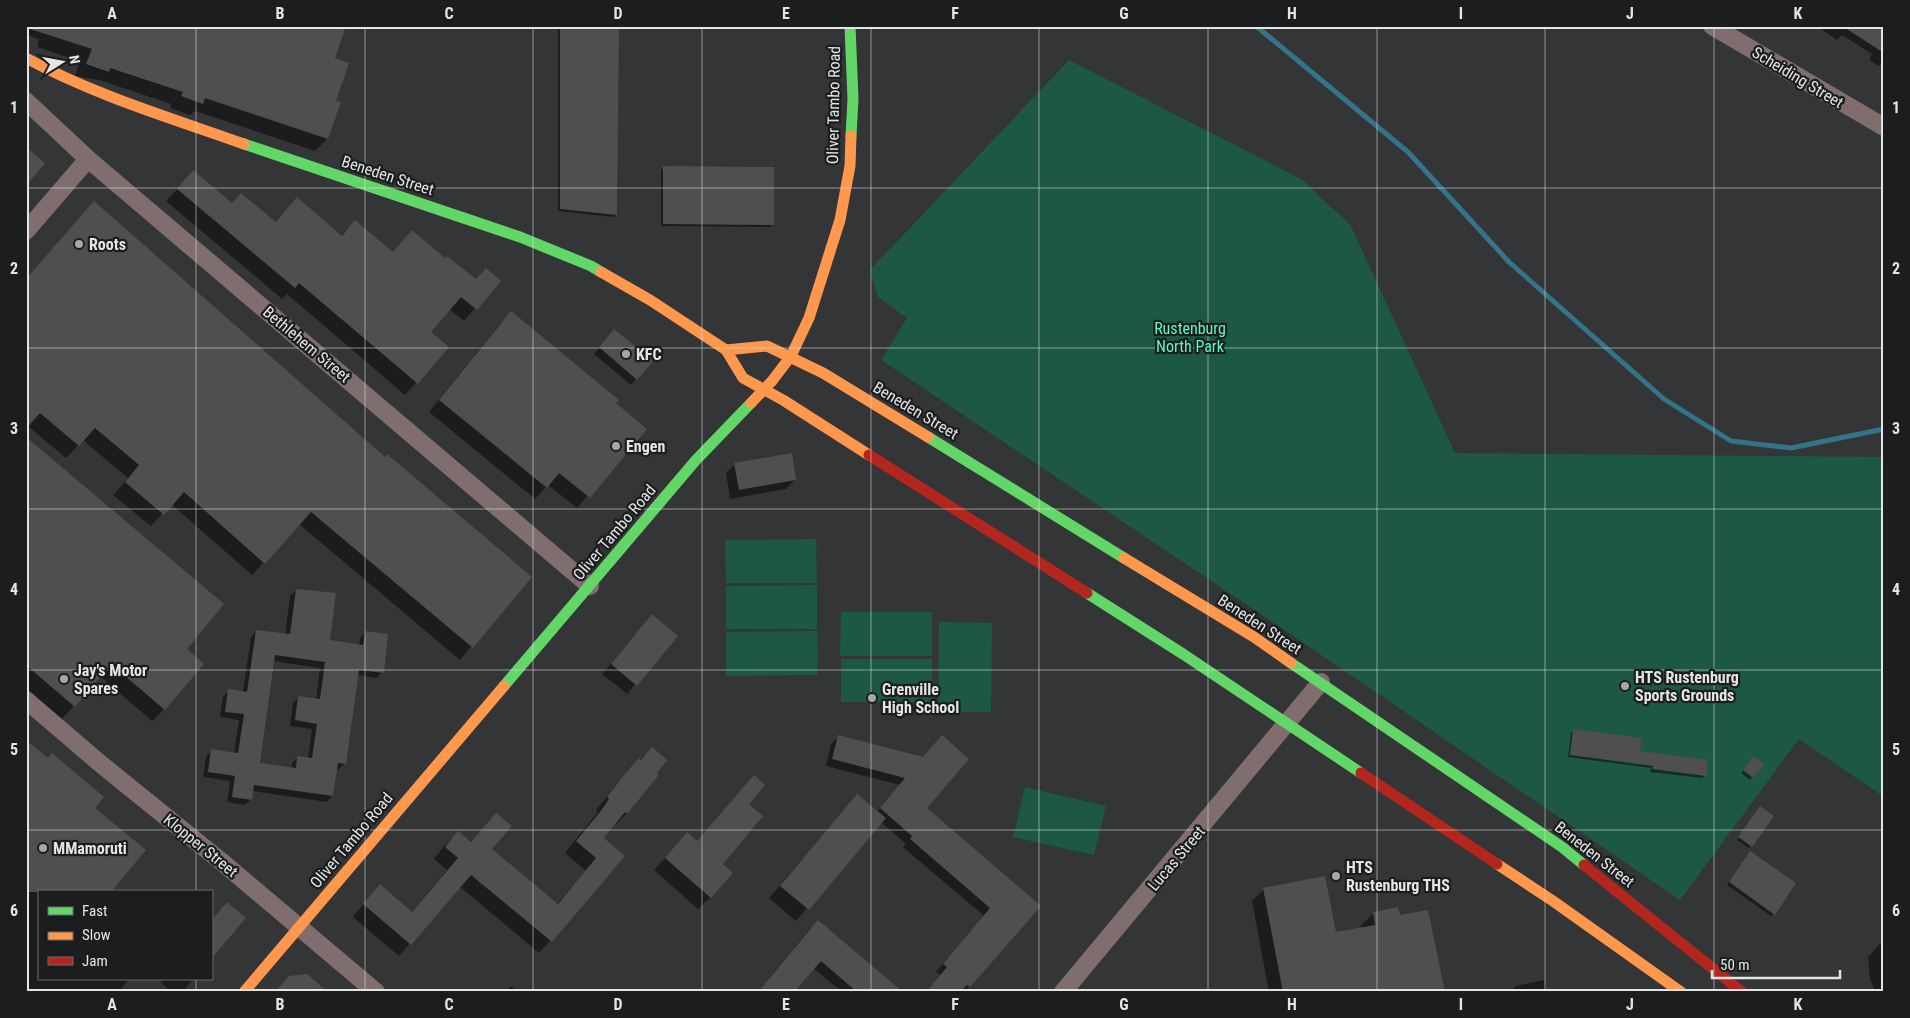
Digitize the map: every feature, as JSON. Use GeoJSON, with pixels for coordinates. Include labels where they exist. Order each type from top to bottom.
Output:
{"type":"FeatureCollection","features":[{"type":"Feature","properties":{"kind":"main road","name":"Oliver Tambo Road"},"geometry":{"type":"LineString","coordinates":[[244,992],[696,460],[764,390],[791,356],[809,318],[840,220],[850,166],[853,98],[850,26]]}},
{"type":"Feature","properties":{"kind":"main road","name":"Beneden Street"},"geometry":{"type":"LineString","coordinates":[[26,58],[44,69],[197,128],[358,184],[424,204],[563,254],[591,266],[633,290],[726,350],[743,378],[783,400],[1184,654],[1553,901],[1680,992]]}},
{"type":"Feature","properties":{"kind":"main road","name":"Beneden Street"},"geometry":{"type":"LineString","coordinates":[[726,350],[767,346],[791,356],[832,378],[1254,637],[1562,847],[1742,992]]}},
{"type":"Feature","properties":{"kind":"street","name":"Scheiding Street"},"geometry":{"type":"LineString","coordinates":[[1712,26],[1884,127]]}},
{"type":"Feature","properties":{"kind":"street","name":"Bethlehem Street"},"geometry":{"type":"LineString","coordinates":[[26,101],[88,159],[590,586]]}},
{"type":"Feature","properties":{"kind":"street"},"geometry":{"type":"LineString","coordinates":[[26,231],[88,159]]}},
{"type":"Feature","properties":{"kind":"street","name":"Lucas Street"},"geometry":{"type":"LineString","coordinates":[[1063,992],[1288,724],[1321,682]]}},
{"type":"Feature","properties":{"kind":"street","name":"Klopper Street"},"geometry":{"type":"LineString","coordinates":[[26,700],[376,992]]}},
{"type":"Feature","properties":{"kind":"green space","name":"Rustenburg North Park"},"geometry":{"type":"Polygon","coordinates":[[[1069,60],[1303,180],[1351,226],[1455,453],[1884,457],[1884,797],[1799,739],[1680,900],[1289,633],[881,360],[907,318],[878,297],[870,270],[1069,60]]]}},
{"type":"Feature","properties":{"kind":"green space"},"geometry":{"type":"Polygon","coordinates":[[[816,539],[817,583],[726,583],[725,540],[816,539]]]}},
{"type":"Feature","properties":{"kind":"green space"},"geometry":{"type":"Polygon","coordinates":[[[817,585],[817,629],[726,629],[726,586],[817,585]]]}},
{"type":"Feature","properties":{"kind":"green space"},"geometry":{"type":"Polygon","coordinates":[[[841,612],[932,612],[932,656],[840,656],[841,612]]]}},
{"type":"Feature","properties":{"kind":"green space"},"geometry":{"type":"Polygon","coordinates":[[[939,622],[992,623],[991,712],[938,712],[939,622]]]}},
{"type":"Feature","properties":{"kind":"green space"},"geometry":{"type":"Polygon","coordinates":[[[817,631],[818,675],[726,676],[726,632],[817,631]]]}},
{"type":"Feature","properties":{"kind":"green space"},"geometry":{"type":"Polygon","coordinates":[[[841,659],[932,659],[932,702],[841,702],[841,659]]]}},
{"type":"Feature","properties":{"kind":"green space"},"geometry":{"type":"Polygon","coordinates":[[[1025,787],[1106,806],[1094,855],[1013,837],[1025,787]]]}},
{"type":"Feature","properties":{"kind":"building"},"geometry":{"type":"Polygon","coordinates":[[[31,26],[346,26],[335,58],[349,63],[336,101],[341,102],[328,139],[205,98],[203,104],[181,96],[183,92],[110,68],[109,72],[86,64],[92,49],[30,29],[31,26]]]}},
{"type":"Feature","properties":{"kind":"building"},"geometry":{"type":"Polygon","coordinates":[[[560,26],[619,26],[617,215],[560,209],[560,26]]]}},
{"type":"Feature","properties":{"kind":"building"},"geometry":{"type":"Polygon","coordinates":[[[1842,26],[1884,26],[1884,53],[1842,26]]]}},
{"type":"Feature","properties":{"kind":"building"},"geometry":{"type":"Polygon","coordinates":[[[26,147],[45,163],[26,186],[26,147]]]}},
{"type":"Feature","properties":{"kind":"building"},"geometry":{"type":"Polygon","coordinates":[[[663,166],[774,167],[774,225],[663,224],[663,166]]]}},
{"type":"Feature","properties":{"kind":"building"},"geometry":{"type":"Polygon","coordinates":[[[193,170],[232,203],[241,193],[276,222],[297,197],[342,236],[355,220],[393,252],[412,230],[445,258],[447,256],[476,279],[486,268],[501,281],[477,310],[461,297],[431,332],[449,347],[418,384],[299,283],[295,288],[177,189],[193,170]]]}},
{"type":"Feature","properties":{"kind":"building"},"geometry":{"type":"Polygon","coordinates":[[[94,201],[385,457],[387,454],[532,577],[473,648],[311,512],[265,564],[184,492],[164,515],[125,482],[139,465],[95,428],[79,446],[40,413],[26,429],[26,279],[94,201]]]}},
{"type":"Feature","properties":{"kind":"building"},"geometry":{"type":"Polygon","coordinates":[[[511,311],[619,400],[616,403],[647,429],[590,498],[559,473],[547,488],[439,400],[511,311]]]}},
{"type":"Feature","properties":{"kind":"building","name":"KFC"},"geometry":{"type":"Polygon","coordinates":[[[614,329],[653,361],[637,380],[599,347],[614,329]]]}},
{"type":"Feature","properties":{"kind":"building"},"geometry":{"type":"Polygon","coordinates":[[[26,437],[224,604],[187,649],[204,664],[165,710],[111,664],[75,707],[26,665],[26,437]]]}},
{"type":"Feature","properties":{"kind":"building"},"geometry":{"type":"Polygon","coordinates":[[[792,453],[796,480],[739,490],[734,463],[792,453]]]}},
{"type":"Feature","properties":{"kind":"building"},"geometry":{"type":"Polygon","coordinates":[[[296,589],[336,593],[330,640],[363,645],[365,631],[388,634],[384,673],[359,670],[346,764],[338,763],[333,796],[254,785],[252,800],[232,797],[235,776],[208,772],[211,749],[238,753],[244,714],[225,712],[228,689],[247,692],[256,630],[290,634],[296,589]],[[275,655],[260,763],[296,768],[297,756],[312,758],[317,724],[295,720],[298,696],[320,699],[325,662],[275,655]]]}},
{"type":"Feature","properties":{"kind":"building"},"geometry":{"type":"Polygon","coordinates":[[[652,614],[678,636],[637,686],[611,664],[652,614]]]}},
{"type":"Feature","properties":{"kind":"building"},"geometry":{"type":"Polygon","coordinates":[[[1573,729],[1642,738],[1640,751],[1708,760],[1706,776],[1652,769],[1653,766],[1570,755],[1573,729]]]}},
{"type":"Feature","properties":{"kind":"building"},"geometry":{"type":"Polygon","coordinates":[[[838,735],[923,757],[942,735],[969,759],[927,808],[1041,906],[970,987],[967,985],[960,992],[926,992],[947,967],[943,964],[990,908],[910,839],[912,836],[880,808],[905,778],[832,759],[838,735]]]}},
{"type":"Feature","properties":{"kind":"building"},"geometry":{"type":"Polygon","coordinates":[[[26,740],[48,758],[52,753],[104,797],[95,808],[146,850],[113,890],[38,890],[38,892],[26,892],[26,740]]]}},
{"type":"Feature","properties":{"kind":"building"},"geometry":{"type":"Polygon","coordinates":[[[652,747],[667,760],[657,773],[659,775],[627,814],[625,812],[604,838],[625,856],[552,942],[471,875],[411,945],[363,904],[380,884],[412,912],[458,858],[445,847],[458,831],[471,842],[496,813],[512,826],[492,849],[558,904],[596,858],[576,841],[600,812],[609,799],[607,797],[625,774],[652,747]]]}},
{"type":"Feature","properties":{"kind":"building"},"geometry":{"type":"Polygon","coordinates":[[[1754,756],[1765,765],[1753,778],[1743,770],[1754,756]]]}},
{"type":"Feature","properties":{"kind":"building"},"geometry":{"type":"Polygon","coordinates":[[[754,775],[765,785],[749,804],[763,816],[723,864],[733,873],[711,898],[665,858],[687,832],[697,841],[754,775]]]}},
{"type":"Feature","properties":{"kind":"building"},"geometry":{"type":"Polygon","coordinates":[[[857,794],[886,818],[809,910],[780,886],[857,794]]]}},
{"type":"Feature","properties":{"kind":"building"},"geometry":{"type":"Polygon","coordinates":[[[1760,806],[1774,816],[1752,847],[1738,837],[1760,806]]]}},
{"type":"Feature","properties":{"kind":"building"},"geometry":{"type":"Polygon","coordinates":[[[1750,851],[1796,883],[1775,915],[1729,882],[1750,851]]]}},
{"type":"Feature","properties":{"kind":"building"},"geometry":{"type":"Polygon","coordinates":[[[1325,876],[1336,932],[1375,925],[1373,912],[1398,907],[1400,915],[1428,910],[1445,992],[1283,992],[1263,888],[1325,876]]]}},
{"type":"Feature","properties":{"kind":"building"},"geometry":{"type":"Polygon","coordinates":[[[227,902],[246,918],[212,958],[212,920],[227,902]]]}},
{"type":"Feature","properties":{"kind":"building"},"geometry":{"type":"Polygon","coordinates":[[[818,920],[903,992],[857,992],[821,961],[794,992],[758,992],[818,920]]]}},
{"type":"Feature","properties":{"kind":"building"},"geometry":{"type":"Polygon","coordinates":[[[307,974],[328,992],[275,992],[289,976],[307,974]]]}},
{"type":"Feature","properties":{"kind":"waterway"},"geometry":{"type":"LineString","coordinates":[[1256,26],[1408,152],[1509,262],[1664,399],[1731,441],[1791,448],[1884,429]]}},
{"type":"Feature","properties":{"kind":"traffic: fast"},"geometry":{"type":"LineString","coordinates":[[850,26],[853,99],[851,136]]}},
{"type":"Feature","properties":{"kind":"traffic: fast"},"geometry":{"type":"LineString","coordinates":[[244,144],[520,237],[591,266],[601,272]]}},
{"type":"Feature","properties":{"kind":"traffic: fast"},"geometry":{"type":"LineString","coordinates":[[504,686],[696,460],[751,403]]}},
{"type":"Feature","properties":{"kind":"traffic: fast"},"geometry":{"type":"LineString","coordinates":[[928,437],[1124,558]]}},
{"type":"Feature","properties":{"kind":"traffic: fast"},"geometry":{"type":"LineString","coordinates":[[1087,593],[1183,654],[1361,773]]}},
{"type":"Feature","properties":{"kind":"traffic: fast"},"geometry":{"type":"LineString","coordinates":[[1291,663],[1562,847],[1584,865]]}},
{"type":"Feature","properties":{"kind":"traffic: slow"},"geometry":{"type":"LineString","coordinates":[[26,58],[106,95],[244,144]]}},
{"type":"Feature","properties":{"kind":"traffic: slow"},"geometry":{"type":"LineString","coordinates":[[751,403],[772,381],[791,356],[809,318],[840,220],[850,166],[851,136]]}},
{"type":"Feature","properties":{"kind":"traffic: slow"},"geometry":{"type":"LineString","coordinates":[[601,272],[650,300],[726,350],[743,378],[783,400],[869,455]]}},
{"type":"Feature","properties":{"kind":"traffic: slow"},"geometry":{"type":"LineString","coordinates":[[726,350],[767,346],[823,373],[928,437]]}},
{"type":"Feature","properties":{"kind":"traffic: slow"},"geometry":{"type":"LineString","coordinates":[[1124,558],[1254,637],[1291,663]]}},
{"type":"Feature","properties":{"kind":"traffic: slow"},"geometry":{"type":"LineString","coordinates":[[244,992],[504,686]]}},
{"type":"Feature","properties":{"kind":"traffic: slow"},"geometry":{"type":"LineString","coordinates":[[1497,864],[1553,901],[1681,992]]}},
{"type":"Feature","properties":{"kind":"traffic: jam"},"geometry":{"type":"LineString","coordinates":[[869,455],[1087,593]]}},
{"type":"Feature","properties":{"kind":"traffic: jam"},"geometry":{"type":"LineString","coordinates":[[1361,773],[1497,864]]}},
{"type":"Feature","properties":{"kind":"traffic: jam"},"geometry":{"type":"LineString","coordinates":[[1584,865],[1742,992]]}},
{"type":"Feature","properties":{"kind":"place","name":"Roots"},"geometry":{"type":"Point","coordinates":[79,244]}},
{"type":"Feature","properties":{"kind":"place","name":"KFC"},"geometry":{"type":"Point","coordinates":[626,354]}},
{"type":"Feature","properties":{"kind":"place","name":"Engen"},"geometry":{"type":"Point","coordinates":[616,446]}},
{"type":"Feature","properties":{"kind":"place","name":"Jay's Motor Spares"},"geometry":{"type":"Point","coordinates":[64,679]}},
{"type":"Feature","properties":{"kind":"place","name":"HTS Rustenburg Sports Grounds"},"geometry":{"type":"Point","coordinates":[1625,686]}},
{"type":"Feature","properties":{"kind":"place","name":"Grenville High School"},"geometry":{"type":"Point","coordinates":[872,698]}},
{"type":"Feature","properties":{"kind":"place","name":"MMamoruti"},"geometry":{"type":"Point","coordinates":[43,848]}},
{"type":"Feature","properties":{"kind":"place","name":"HTS Rustenburg THS"},"geometry":{"type":"Point","coordinates":[1336,876]}}]}
